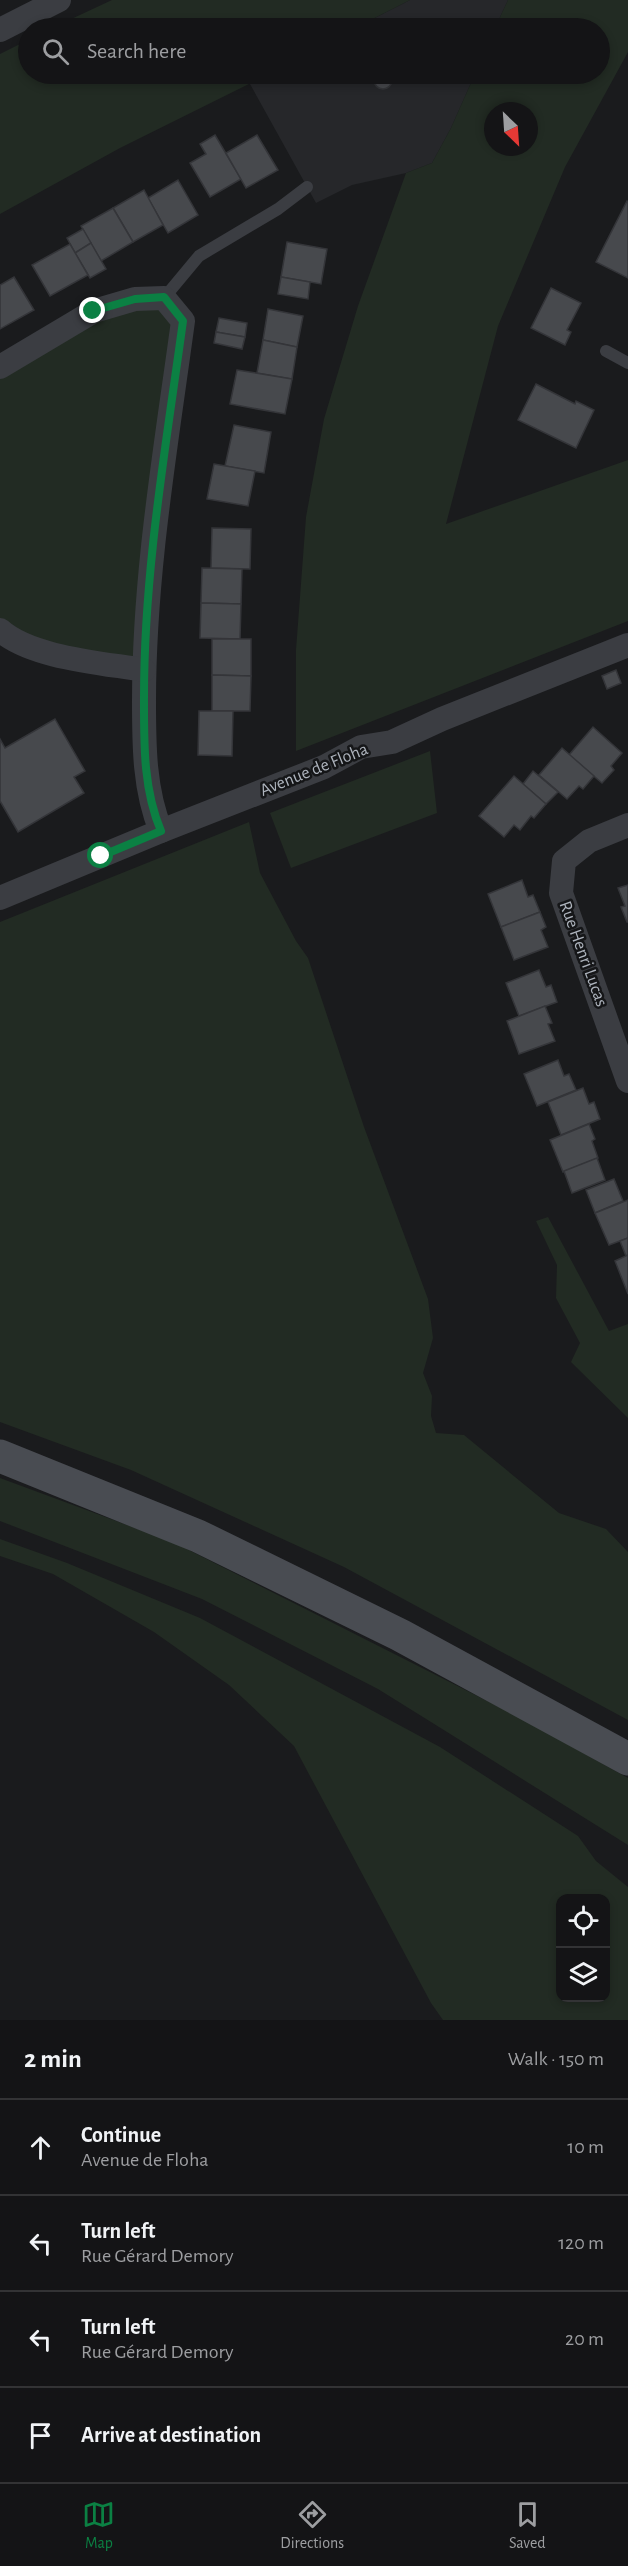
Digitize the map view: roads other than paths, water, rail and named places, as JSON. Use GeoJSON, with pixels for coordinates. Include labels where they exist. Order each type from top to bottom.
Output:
{"type":"FeatureCollection","features":[{"type":"Feature","properties":{"kind":"main road"},"geometry":{"type":"LineString","coordinates":[[0,1456],[198,1536],[251,1561],[400,1635],[628,1759]]}},
{"type":"Feature","properties":{"kind":"street"},"geometry":{"type":"LineString","coordinates":[[24,18],[59,0]]}},
{"type":"Feature","properties":{"kind":"street"},"geometry":{"type":"LineString","coordinates":[[0,30],[18,21]]}},
{"type":"Feature","properties":{"kind":"street"},"geometry":{"type":"LineString","coordinates":[[0,367],[93,311],[135,299],[164,297],[183,321],[149,572],[144,670],[144,759],[155,816],[161,831]]}},
{"type":"Feature","properties":{"kind":"street"},"geometry":{"type":"LineString","coordinates":[[0,630],[10,639],[35,650],[144,670]]}},
{"type":"Feature","properties":{"kind":"street","name":"Avenue de Floha"},"geometry":{"type":"LineString","coordinates":[[0,898],[324,767],[361,747],[392,742],[442,719],[628,645]]}},
{"type":"Feature","properties":{"kind":"street","name":"Rue Henri Lucas"},"geometry":{"type":"LineString","coordinates":[[628,825],[589,841],[564,861],[561,892],[628,1081]]}},
{"type":"Feature","properties":{"kind":"lane"},"geometry":{"type":"LineString","coordinates":[[164,297],[199,256],[278,209],[307,187]]}},
{"type":"Feature","properties":{"kind":"lane"},"geometry":{"type":"LineString","coordinates":[[606,351],[628,363]]}}]}
